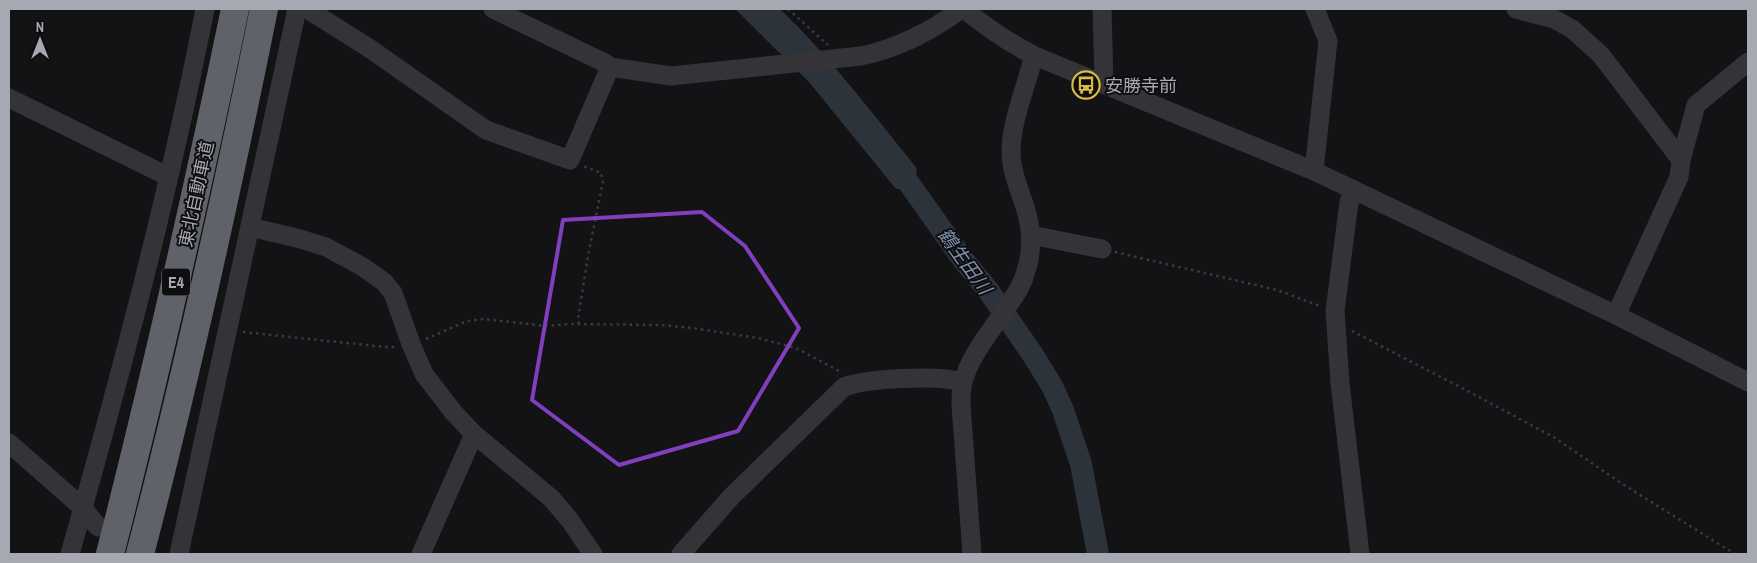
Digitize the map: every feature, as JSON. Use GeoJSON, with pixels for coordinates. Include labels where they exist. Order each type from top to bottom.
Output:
{"type":"FeatureCollection","features":[{"type":"Feature","properties":{"kind":"highway","name":"東北自動車道"},"geometry":{"type":"LineString","coordinates":[[110,554],[173,299],[235,9]]}},
{"type":"Feature","properties":{"kind":"highway","name":"東北自動車道"},"geometry":{"type":"LineString","coordinates":[[140,554],[202,302],[264,9]]}},
{"type":"Feature","properties":{"kind":"street"},"geometry":{"type":"LineString","coordinates":[[70,554],[98,456],[169,177],[205,9]]}},
{"type":"Feature","properties":{"kind":"street"},"geometry":{"type":"LineString","coordinates":[[179,554],[297,9]]}},
{"type":"Feature","properties":{"kind":"street"},"geometry":{"type":"LineString","coordinates":[[306,9],[369,48],[486,130],[570,160],[610,67]]}},
{"type":"Feature","properties":{"kind":"street"},"geometry":{"type":"LineString","coordinates":[[493,9],[610,67],[671,76],[861,56],[890,49],[930,29],[962,9],[1008,42],[1035,56],[1314,171],[1616,315],[1748,382]]}},
{"type":"Feature","properties":{"kind":"street"},"geometry":{"type":"LineString","coordinates":[[1102,9],[1104,84]]}},
{"type":"Feature","properties":{"kind":"street"},"geometry":{"type":"LineString","coordinates":[[1314,171],[1328,41],[1326,32],[1315,9]]}},
{"type":"Feature","properties":{"kind":"street"},"geometry":{"type":"LineString","coordinates":[[1516,9],[1554,19],[1572,29],[1601,55],[1681,160]]}},
{"type":"Feature","properties":{"kind":"street"},"geometry":{"type":"LineString","coordinates":[[972,554],[961,405],[963,382],[970,364],[1022,285],[1026,273],[1031,246],[1031,234],[1013,170],[1012,133],[1030,66],[1035,56]]}},
{"type":"Feature","properties":{"kind":"street"},"geometry":{"type":"LineString","coordinates":[[1616,315],[1679,177],[1681,160],[1696,105],[1748,62]]}},
{"type":"Feature","properties":{"kind":"street"},"geometry":{"type":"LineString","coordinates":[[9,98],[169,177]]}},
{"type":"Feature","properties":{"kind":"street"},"geometry":{"type":"LineString","coordinates":[[1354,190],[1349,202],[1336,317],[1340,383],[1360,554]]}},
{"type":"Feature","properties":{"kind":"street"},"geometry":{"type":"LineString","coordinates":[[250,227],[326,247],[363,267],[384,282],[393,293],[410,344],[424,374],[454,413],[474,434],[550,498],[569,519],[593,554]]}},
{"type":"Feature","properties":{"kind":"street"},"geometry":{"type":"LineString","coordinates":[[1031,234],[1102,249]]}},
{"type":"Feature","properties":{"kind":"street"},"geometry":{"type":"LineString","coordinates":[[681,554],[731,498],[844,387],[856,382],[867,381],[945,378],[963,382]]}},
{"type":"Feature","properties":{"kind":"street"},"geometry":{"type":"LineString","coordinates":[[421,554],[474,434]]}},
{"type":"Feature","properties":{"kind":"street"},"geometry":{"type":"LineString","coordinates":[[9,443],[83,508],[98,527]]}},
{"type":"Feature","properties":{"kind":"path"},"geometry":{"type":"LineString","coordinates":[[788,9],[836,58]]}},
{"type":"Feature","properties":{"kind":"path"},"geometry":{"type":"LineString","coordinates":[[570,160],[601,173],[603,176],[588,256],[578,319],[579,324]]}},
{"type":"Feature","properties":{"kind":"path"},"geometry":{"type":"LineString","coordinates":[[1102,249],[1277,290],[1336,317],[1555,438],[1624,485],[1735,554]]}},
{"type":"Feature","properties":{"kind":"path"},"geometry":{"type":"LineString","coordinates":[[228,331],[385,347],[419,342],[467,321],[484,319],[545,326],[579,324],[660,325],[758,338],[796,348],[848,375],[856,382]]}},
{"type":"Feature","properties":{"kind":"highlighted area"},"geometry":{"type":"Polygon","coordinates":[[[702,212],[745,246],[799,328],[738,431],[619,465],[532,400],[563,220],[702,212]]]}},
{"type":"Feature","properties":{"kind":"shaded area"},"geometry":{"type":"Polygon","coordinates":[[[735,9],[780,9],[798,27],[848,83],[917,169],[913,189],[896,189],[809,82],[735,9]]]}},
{"type":"Feature","properties":{"kind":"waterway","name":"鶴生田川"},"geometry":{"type":"LineString","coordinates":[[896,165],[964,261],[988,290],[1052,386],[1063,410],[1081,464],[1098,554]]}},
{"type":"Feature","properties":{"kind":"place","name":"安勝寺前"},"geometry":{"type":"Point","coordinates":[1086,85]}}]}
